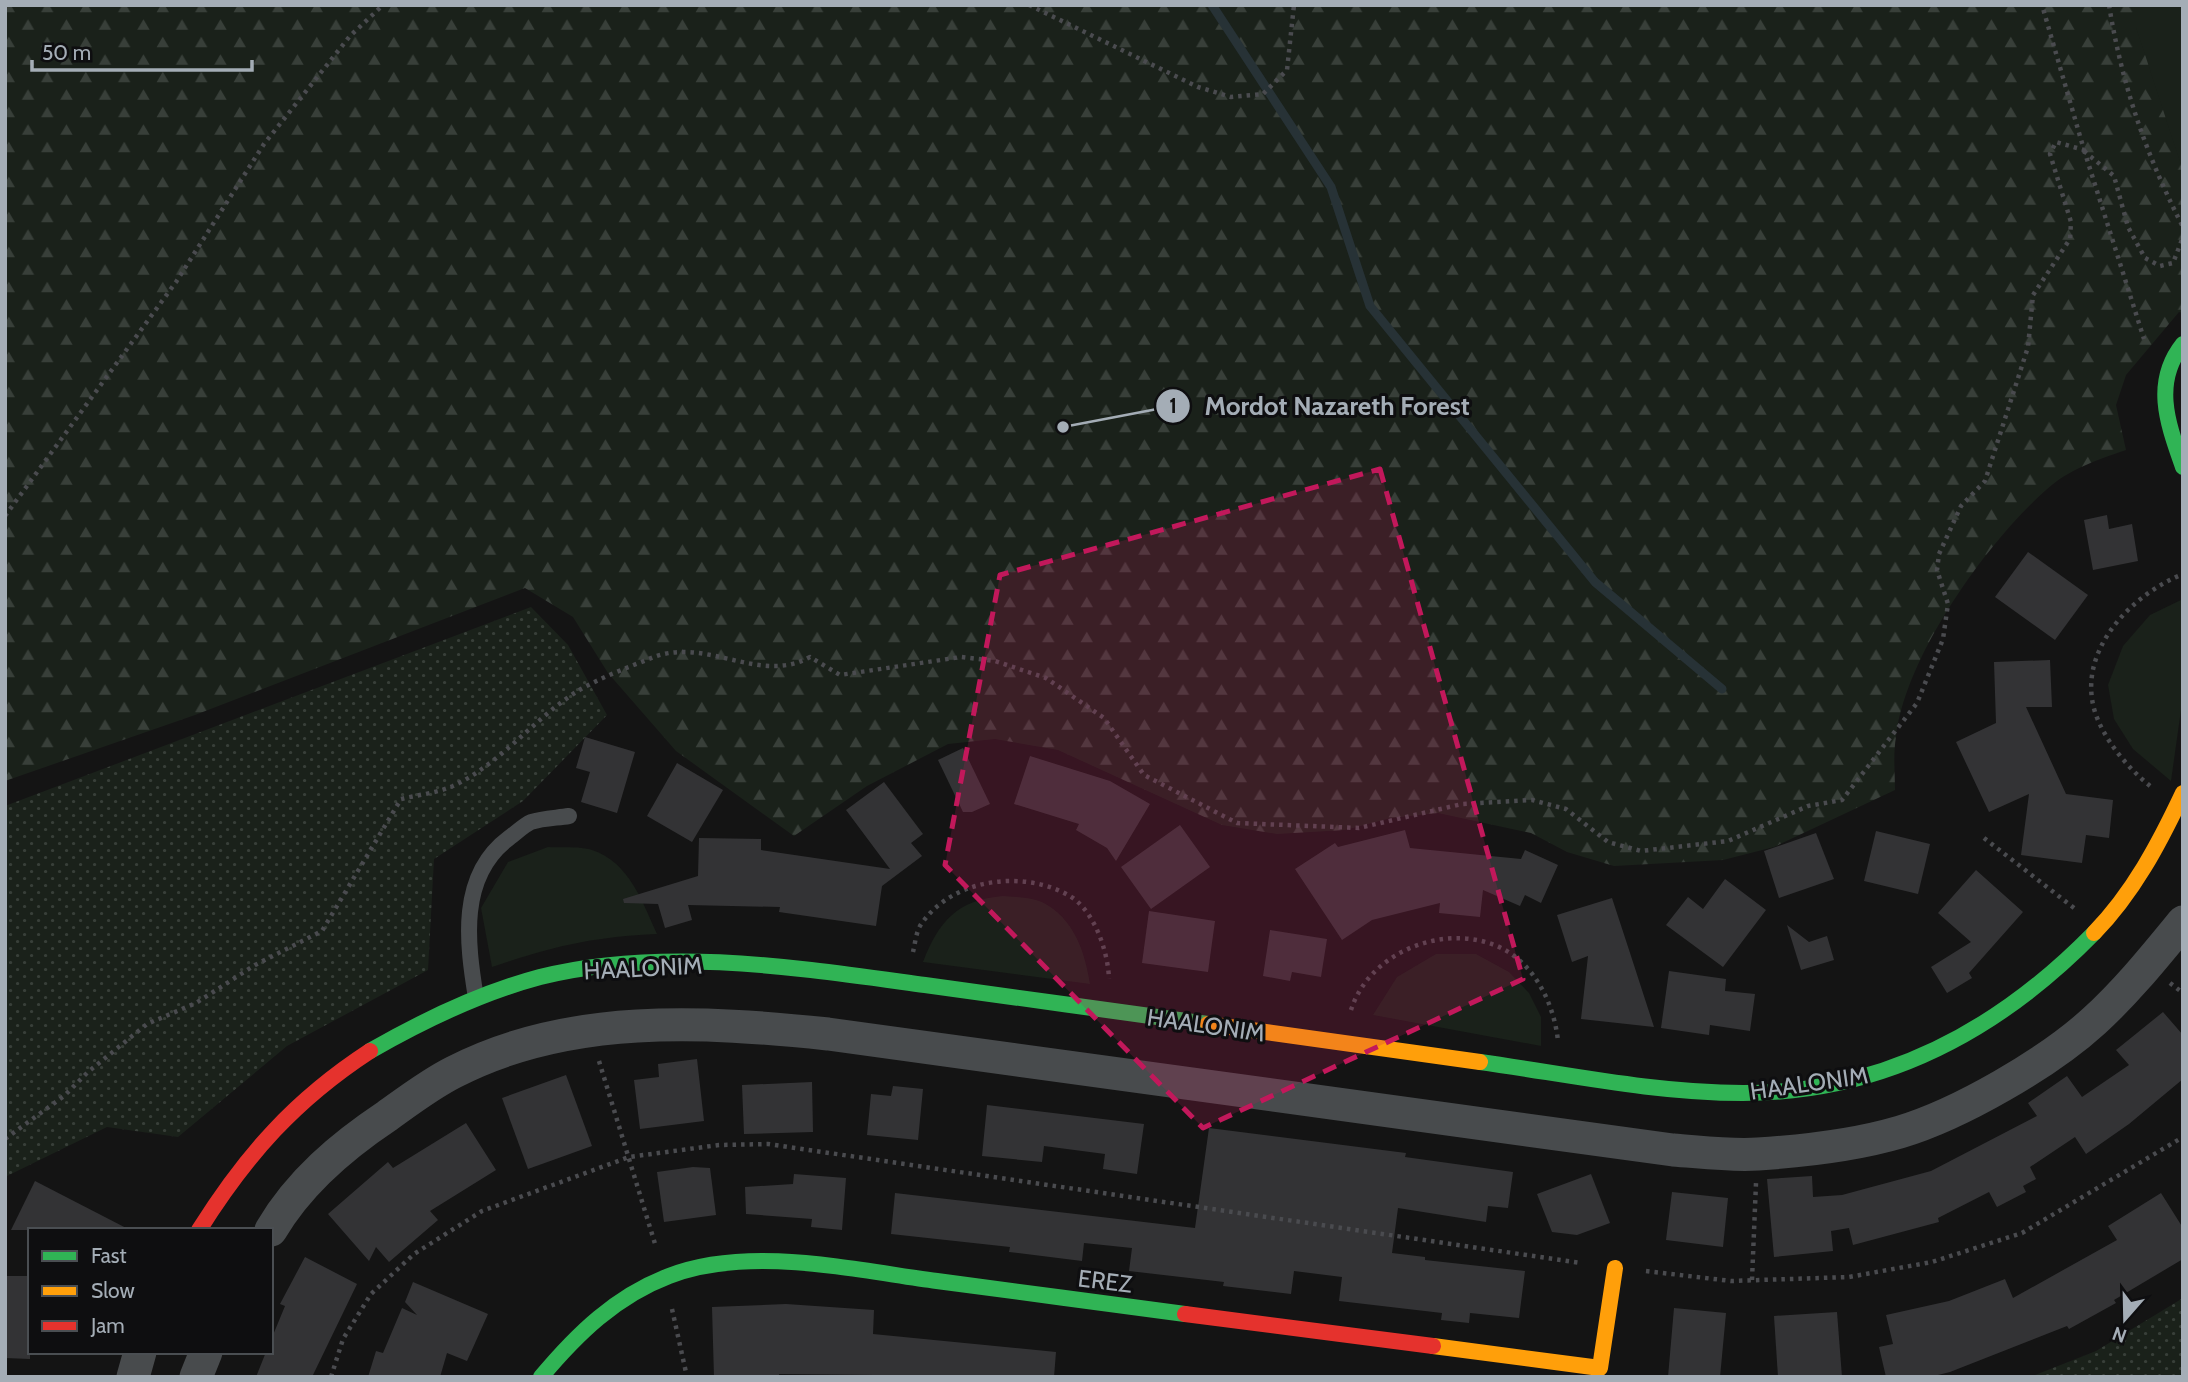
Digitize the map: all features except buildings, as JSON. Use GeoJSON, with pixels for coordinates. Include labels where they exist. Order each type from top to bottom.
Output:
{"type":"FeatureCollection","features":[{"type":"Feature","properties":{"kind":"street"},"geometry":{"type":"LineString","coordinates":[[2183,344],[2166,366],[2162,394],[2183,467]]}},
{"type":"Feature","properties":{"kind":"street","name":"HAALONIM"},"geometry":{"type":"LineString","coordinates":[[200,1228],[229,1182],[268,1133],[317,1089],[426,1018],[506,987],[581,969],[673,964],[759,965],[1679,1089],[1754,1093],[1883,1073],[1940,1049],[2003,1012],[2053,976],[2099,928],[2138,880],[2168,829],[2181,798]]}},
{"type":"Feature","properties":{"kind":"street"},"geometry":{"type":"LineString","coordinates":[[273,1228],[313,1175],[355,1137],[454,1072],[524,1045],[590,1030],[675,1025],[755,1026],[804,1031],[1673,1150],[1756,1154],[1900,1132],[1967,1103],[2036,1063],[2093,1022],[2183,922]]}},
{"type":"Feature","properties":{"kind":"street","name":"EREZ"},"geometry":{"type":"LineString","coordinates":[[541,1377],[573,1337],[610,1306],[664,1276],[726,1263],[807,1264],[1600,1368],[1615,1268]]}},
{"type":"Feature","properties":{"kind":"street"},"geometry":{"type":"LineString","coordinates":[[133,1377],[139,1354]]}},
{"type":"Feature","properties":{"kind":"street"},"geometry":{"type":"LineString","coordinates":[[196,1377],[205,1354]]}},
{"type":"Feature","properties":{"kind":"lane"},"geometry":{"type":"LineString","coordinates":[[477,998],[467,946],[471,905],[478,876],[500,845],[529,823],[569,816]]}},
{"type":"Feature","properties":{"kind":"path"},"geometry":{"type":"LineString","coordinates":[[5,516],[176,282],[264,144],[350,36],[383,5]]}},
{"type":"Feature","properties":{"kind":"path"},"geometry":{"type":"LineString","coordinates":[[1030,5],[1198,87],[1231,97],[1263,94],[1287,70],[1294,5]]}},
{"type":"Feature","properties":{"kind":"path"},"geometry":{"type":"LineString","coordinates":[[2042,5],[2084,150],[2145,342]]}},
{"type":"Feature","properties":{"kind":"path"},"geometry":{"type":"LineString","coordinates":[[2109,5],[2119,67],[2161,183],[2183,227]]}},
{"type":"Feature","properties":{"kind":"path"},"geometry":{"type":"LineString","coordinates":[[5,1139],[64,1096],[88,1072],[147,1024],[196,1003],[255,965],[322,931],[401,799],[451,786],[481,769],[577,692],[657,656],[692,651],[760,667],[796,666],[810,657],[840,675],[961,657],[995,661],[1046,678],[1104,718],[1144,775],[1237,823],[1359,828],[1462,804],[1532,800],[1566,809],[1608,842],[1641,851],[1728,841],[1808,806],[1842,800],[1917,703],[1943,639],[1948,604],[1937,570],[1939,554],[1961,506],[1985,481],[2028,347],[2033,295],[2070,239],[2071,222],[2050,155],[2056,142],[2084,150],[2114,176],[2128,227],[2145,258],[2160,266],[2173,263],[2183,237]]}},
{"type":"Feature","properties":{"kind":"path"},"geometry":{"type":"LineString","coordinates":[[2181,798],[2146,783],[2115,748],[2095,713],[2091,678],[2098,653],[2114,625],[2137,601],[2183,574]]}},
{"type":"Feature","properties":{"kind":"path"},"geometry":{"type":"LineString","coordinates":[[906,983],[918,929],[934,908],[958,891],[995,883],[1037,883],[1070,896],[1089,916],[1104,946],[1109,975],[1107,1011]]}},
{"type":"Feature","properties":{"kind":"path"},"geometry":{"type":"LineString","coordinates":[[1341,1043],[1353,1004],[1368,976],[1394,956],[1422,942],[1460,939],[1496,946],[1519,960],[1542,988],[1556,1020],[1561,1073]]}},
{"type":"Feature","properties":{"kind":"path"},"geometry":{"type":"LineString","coordinates":[[590,1030],[664,1276],[687,1377]]}},
{"type":"Feature","properties":{"kind":"path"},"geometry":{"type":"LineString","coordinates":[[331,1377],[343,1339],[371,1294],[414,1254],[482,1211],[629,1157],[719,1145],[768,1144],[1615,1268],[1752,1280],[1849,1277],[1932,1262],[2022,1233],[2183,1137]]}},
{"type":"Feature","properties":{"kind":"path"},"geometry":{"type":"LineString","coordinates":[[1752,1280],[1756,1154]]}},
{"type":"Feature","properties":{"kind":"highlighted area"},"geometry":{"type":"Polygon","coordinates":[[[1380,469],[1523,979],[1203,1128],[945,865],[1000,575],[1380,469]]]}},
{"type":"Feature","properties":{"kind":"green space"},"geometry":{"type":"Polygon","coordinates":[[[5,5],[2183,5],[2183,313],[2179,312],[2126,375],[2116,405],[2126,450],[2074,471],[2046,490],[1999,540],[1952,603],[1915,672],[1903,706],[1895,743],[1895,790],[1774,847],[1723,860],[1614,866],[1567,852],[1531,833],[1438,813],[1391,818],[1345,830],[1277,834],[1222,825],[1058,750],[995,739],[948,744],[867,786],[794,836],[676,751],[608,673],[573,617],[525,588],[195,715],[5,781],[5,5]]]}},
{"type":"Feature","properties":{"kind":"green space"},"geometry":{"type":"Polygon","coordinates":[[[2136,5],[2183,5],[2183,171],[2136,27],[2136,5]]]}},
{"type":"Feature","properties":{"kind":"green space"},"geometry":{"type":"Polygon","coordinates":[[[2183,599],[2183,696],[2171,781],[2133,749],[2114,719],[2108,685],[2123,646],[2150,615],[2183,599]]]}},
{"type":"Feature","properties":{"kind":"green space"},"geometry":{"type":"Polygon","coordinates":[[[531,607],[568,645],[607,715],[523,801],[434,859],[428,970],[287,1046],[178,1137],[107,1127],[5,1177],[5,806],[531,607]]]}},
{"type":"Feature","properties":{"kind":"green space"},"geometry":{"type":"Polygon","coordinates":[[[548,847],[592,850],[616,864],[633,884],[657,934],[613,937],[573,944],[492,967],[481,908],[508,862],[548,847]]]}},
{"type":"Feature","properties":{"kind":"green space"},"geometry":{"type":"Polygon","coordinates":[[[1003,896],[1038,900],[1062,917],[1081,948],[1090,984],[923,962],[936,935],[952,915],[973,902],[1003,896]]]}},
{"type":"Feature","properties":{"kind":"green space"},"geometry":{"type":"Polygon","coordinates":[[[1436,954],[1476,954],[1509,972],[1529,993],[1541,1017],[1541,1046],[1373,1015],[1397,977],[1436,954]]]}},
{"type":"Feature","properties":{"kind":"green space"},"geometry":{"type":"Polygon","coordinates":[[[2183,1298],[2183,1377],[2030,1377],[2096,1351],[2183,1298]]]}},
{"type":"Feature","properties":{"kind":"waterway"},"geometry":{"type":"LineString","coordinates":[[1212,5],[1331,187],[1370,306],[1595,582],[1722,689]]}},
{"type":"Feature","properties":{"kind":"traffic: fast"},"geometry":{"type":"LineString","coordinates":[[2183,344],[2173,359],[2165,389],[2168,419],[2183,467]]}},
{"type":"Feature","properties":{"kind":"traffic: fast"},"geometry":{"type":"LineString","coordinates":[[1480,1062],[1611,1082],[1710,1092],[1794,1090],[1843,1082],[1890,1068],[1935,1050],[1977,1027],[2057,968],[2094,933]]}},
{"type":"Feature","properties":{"kind":"traffic: fast"},"geometry":{"type":"LineString","coordinates":[[370,1051],[453,1008],[540,977],[587,968],[683,961],[781,967],[1208,1024]]}},
{"type":"Feature","properties":{"kind":"traffic: fast"},"geometry":{"type":"LineString","coordinates":[[541,1377],[583,1331],[632,1294],[669,1276],[700,1267],[733,1262],[767,1261],[837,1266],[1185,1314]]}},
{"type":"Feature","properties":{"kind":"traffic: slow"},"geometry":{"type":"LineString","coordinates":[[2094,933],[2121,901],[2144,867],[2183,793]]}},
{"type":"Feature","properties":{"kind":"traffic: slow"},"geometry":{"type":"LineString","coordinates":[[1208,1024],[1480,1062]]}},
{"type":"Feature","properties":{"kind":"traffic: slow"},"geometry":{"type":"LineString","coordinates":[[1433,1346],[1600,1368],[1615,1268]]}},
{"type":"Feature","properties":{"kind":"traffic: jam"},"geometry":{"type":"LineString","coordinates":[[200,1228],[235,1177],[274,1130],[318,1089],[370,1051]]}},
{"type":"Feature","properties":{"kind":"traffic: jam"},"geometry":{"type":"LineString","coordinates":[[1185,1314],[1433,1346]]}},
{"type":"Feature","properties":{"kind":"place","name":"Mordot Nazareth Forest"},"geometry":{"type":"Point","coordinates":[1063,427]}}]}
